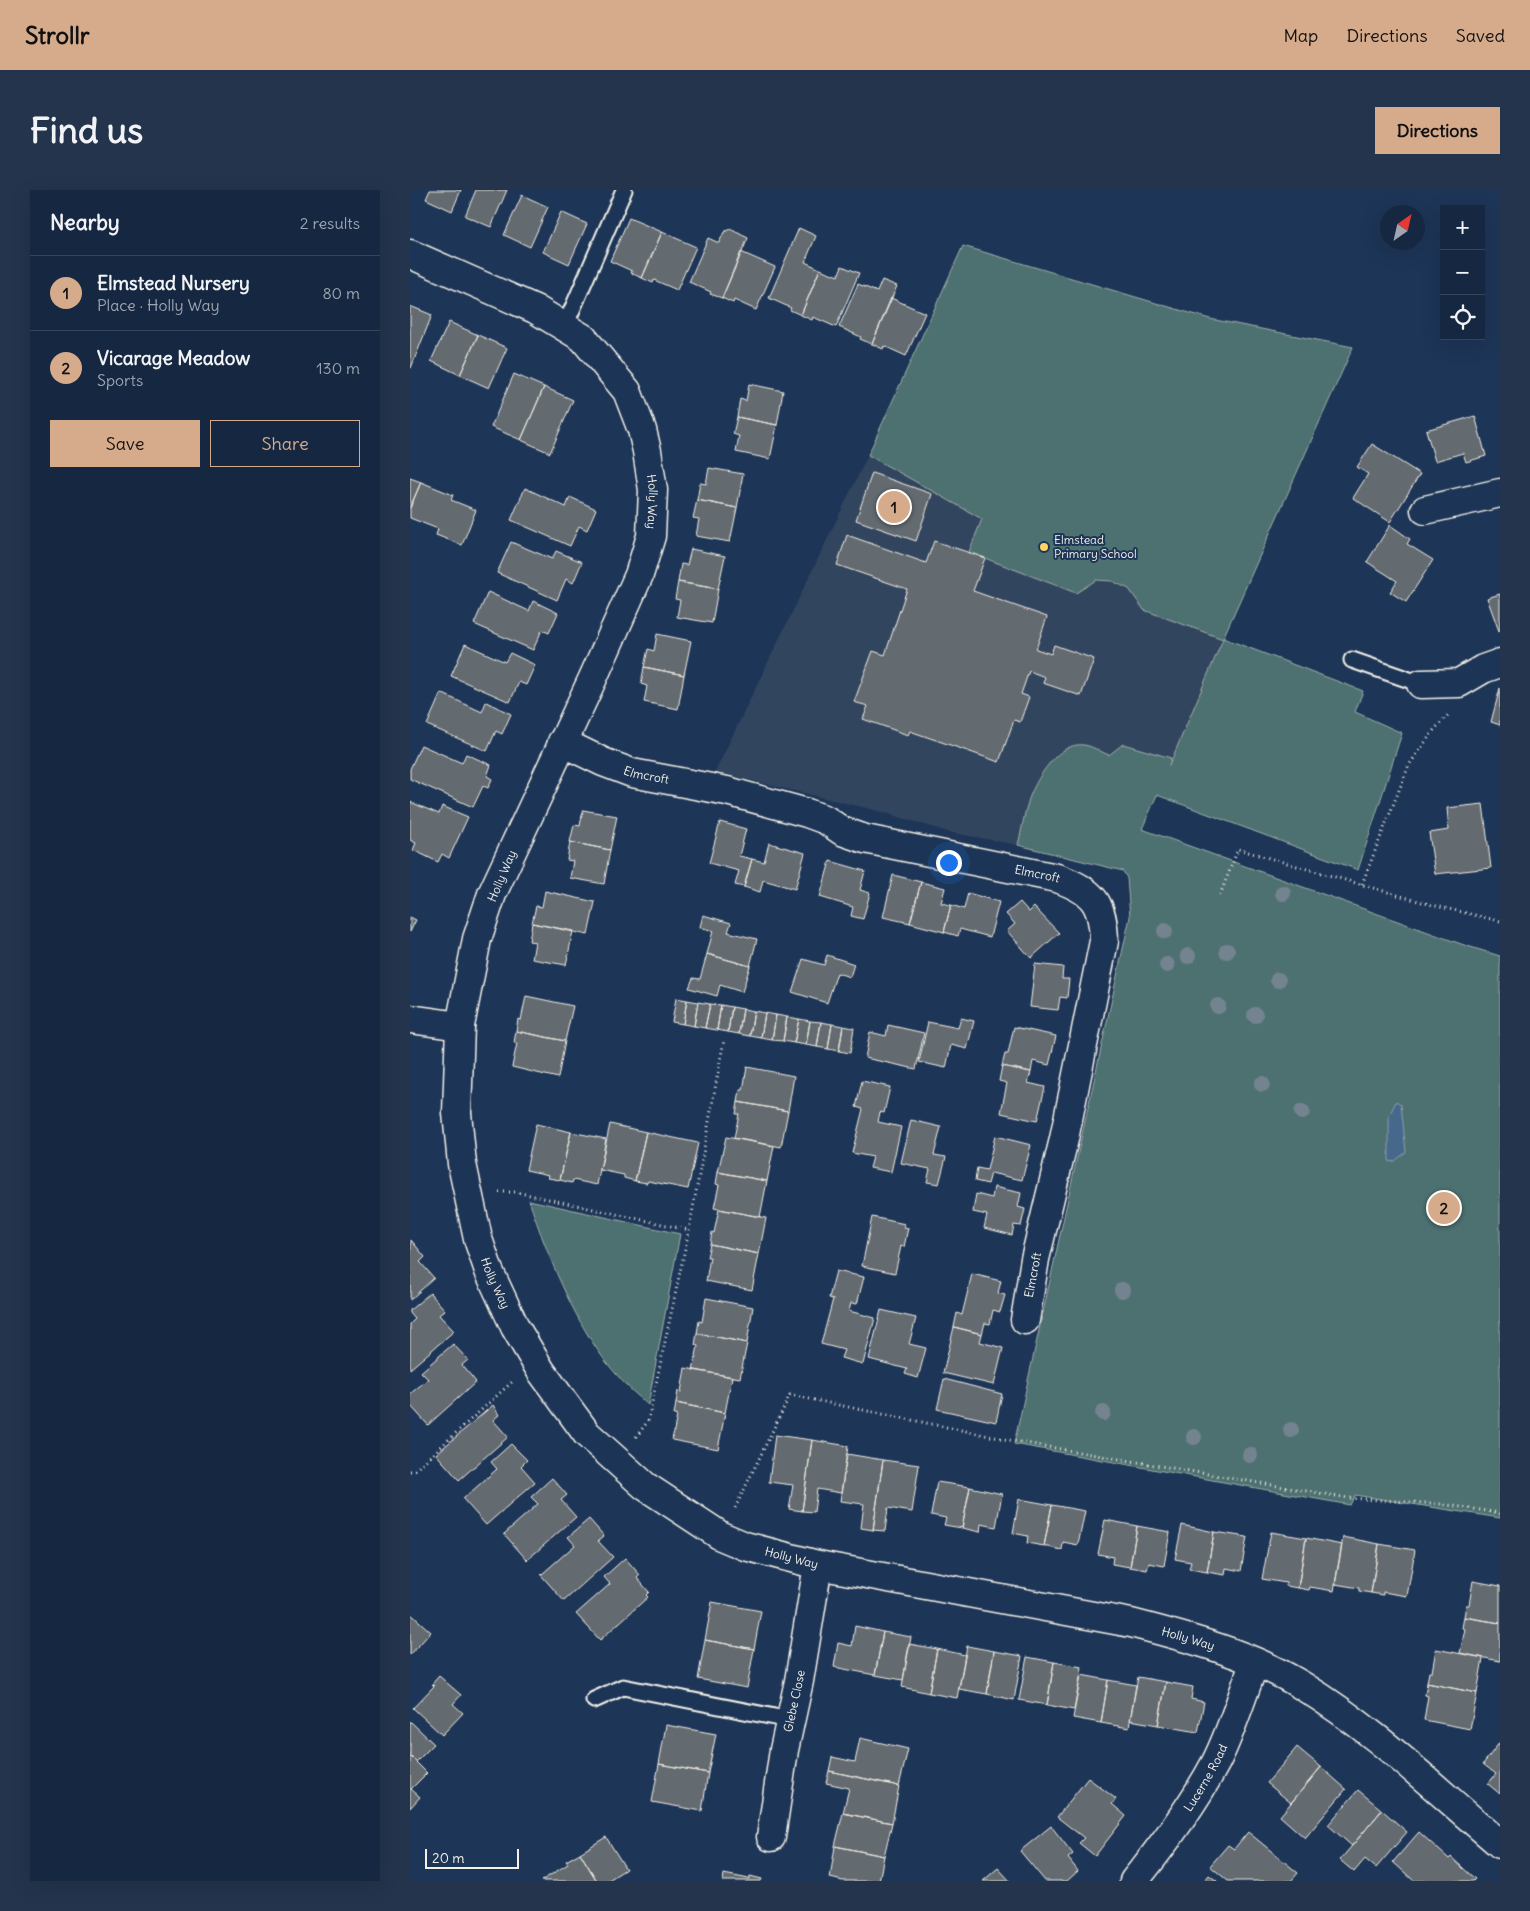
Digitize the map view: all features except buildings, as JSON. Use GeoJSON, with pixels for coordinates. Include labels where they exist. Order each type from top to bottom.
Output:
{"type":"FeatureCollection","features":[{"type":"Feature","properties":{"kind":"street","name":"Holly Way"},"geometry":{"type":"LineString","coordinates":[[410,254],[535,309],[583,338],[627,391],[642,430],[653,490],[650,536],[638,575],[593,678],[492,894],[478,939],[460,1026],[457,1113],[462,1164],[478,1238],[489,1271],[515,1327],[535,1361],[587,1434],[645,1486],[721,1536],[746,1546],[818,1565],[1130,1623],[1177,1635],[1255,1662],[1301,1685],[1351,1718],[1500,1844]]}},
{"type":"Feature","properties":{"kind":"street"},"geometry":{"type":"LineString","coordinates":[[1425,510],[1500,493]]}},
{"type":"Feature","properties":{"kind":"street"},"geometry":{"type":"LineString","coordinates":[[1421,684],[1459,683],[1483,669],[1500,662]]}},
{"type":"Feature","properties":{"kind":"street","name":"Elmcroft"},"geometry":{"type":"LineString","coordinates":[[562,742],[603,762],[632,773],[727,791],[807,813],[826,820],[842,831],[864,839],[1057,878],[1079,886],[1094,899],[1104,921],[1104,941],[1064,1139],[1035,1259],[1025,1320]]}},
{"type":"Feature","properties":{"kind":"street"},"geometry":{"type":"LineString","coordinates":[[410,1019],[460,1026]]}},
{"type":"Feature","properties":{"kind":"street","name":"Glebe Close"},"geometry":{"type":"LineString","coordinates":[[771,1837],[784,1750],[799,1681],[818,1565]]}},
{"type":"Feature","properties":{"kind":"street","name":"Lucerne Road"},"geometry":{"type":"LineString","coordinates":[[1134,1881],[1187,1813],[1217,1760],[1255,1662]]}},
{"type":"Feature","properties":{"kind":"lane"},"geometry":{"type":"LineString","coordinates":[[565,326],[624,190]]}},
{"type":"Feature","properties":{"kind":"lane"},"geometry":{"type":"LineString","coordinates":[[1352,660],[1421,684]]}},
{"type":"Feature","properties":{"kind":"lane"},"geometry":{"type":"LineString","coordinates":[[594,1700],[623,1687],[790,1720]]}},
{"type":"Feature","properties":{"kind":"path"},"geometry":{"type":"LineString","coordinates":[[1362,884],[1409,765],[1434,730],[1454,710]]}},
{"type":"Feature","properties":{"kind":"path"},"geometry":{"type":"LineString","coordinates":[[1220,895],[1238,849],[1500,922]]}},
{"type":"Feature","properties":{"kind":"path"},"geometry":{"type":"LineString","coordinates":[[617,1461],[648,1421],[689,1230],[724,1040]]}},
{"type":"Feature","properties":{"kind":"path"},"geometry":{"type":"LineString","coordinates":[[469,1192],[516,1192],[689,1230]]}},
{"type":"Feature","properties":{"kind":"path"},"geometry":{"type":"LineString","coordinates":[[410,1471],[414,1471],[535,1361]]}},
{"type":"Feature","properties":{"kind":"path"},"geometry":{"type":"LineString","coordinates":[[721,1536],[790,1395],[1014,1441],[1348,1498],[1441,1504],[1500,1513]]}},
{"type":"Feature","properties":{"kind":"shaded area","name":"Elmstead Primary School"},"geometry":{"type":"Polygon","coordinates":[[[963,246],[1210,319],[1353,347],[1223,639],[1142,830],[1018,845],[948,832],[879,811],[715,772],[868,455],[963,246]]]}},
{"type":"Feature","properties":{"kind":"shaded area"},"geometry":{"type":"Polygon","coordinates":[[[1396,1101],[1401,1104],[1406,1152],[1395,1161],[1389,1162],[1389,1116],[1396,1101]]]}},
{"type":"Feature","properties":{"kind":"green space"},"geometry":{"type":"Polygon","coordinates":[[[963,246],[1210,319],[1353,347],[1223,638],[1363,691],[1355,712],[1402,733],[1358,870],[1157,795],[1142,829],[1464,945],[1500,956],[1500,1518],[1355,1495],[1350,1505],[1014,1444],[1130,917],[1127,878],[1123,871],[1018,845],[1026,810],[1032,791],[1043,772],[1057,755],[1075,745],[1084,745],[1109,755],[1123,744],[1171,758],[1169,766],[1223,639],[1144,610],[1129,589],[1112,581],[1096,580],[1076,593],[969,552],[982,519],[868,455],[963,246]]]}},
{"type":"Feature","properties":{"kind":"green space"},"geometry":{"type":"Polygon","coordinates":[[[529,1200],[680,1234],[648,1405],[620,1379],[589,1337],[554,1268],[529,1200]]]}},
{"type":"Feature","properties":{"kind":"place","name":"Elmstead Nursery"},"geometry":{"type":"Point","coordinates":[894,507]}},
{"type":"Feature","properties":{"kind":"place","name":"Elmstead Primary School"},"geometry":{"type":"Point","coordinates":[1044,547]}},
{"type":"Feature","properties":{"kind":"place","name":"Vicarage Meadow"},"geometry":{"type":"Point","coordinates":[1444,1208]}}]}
